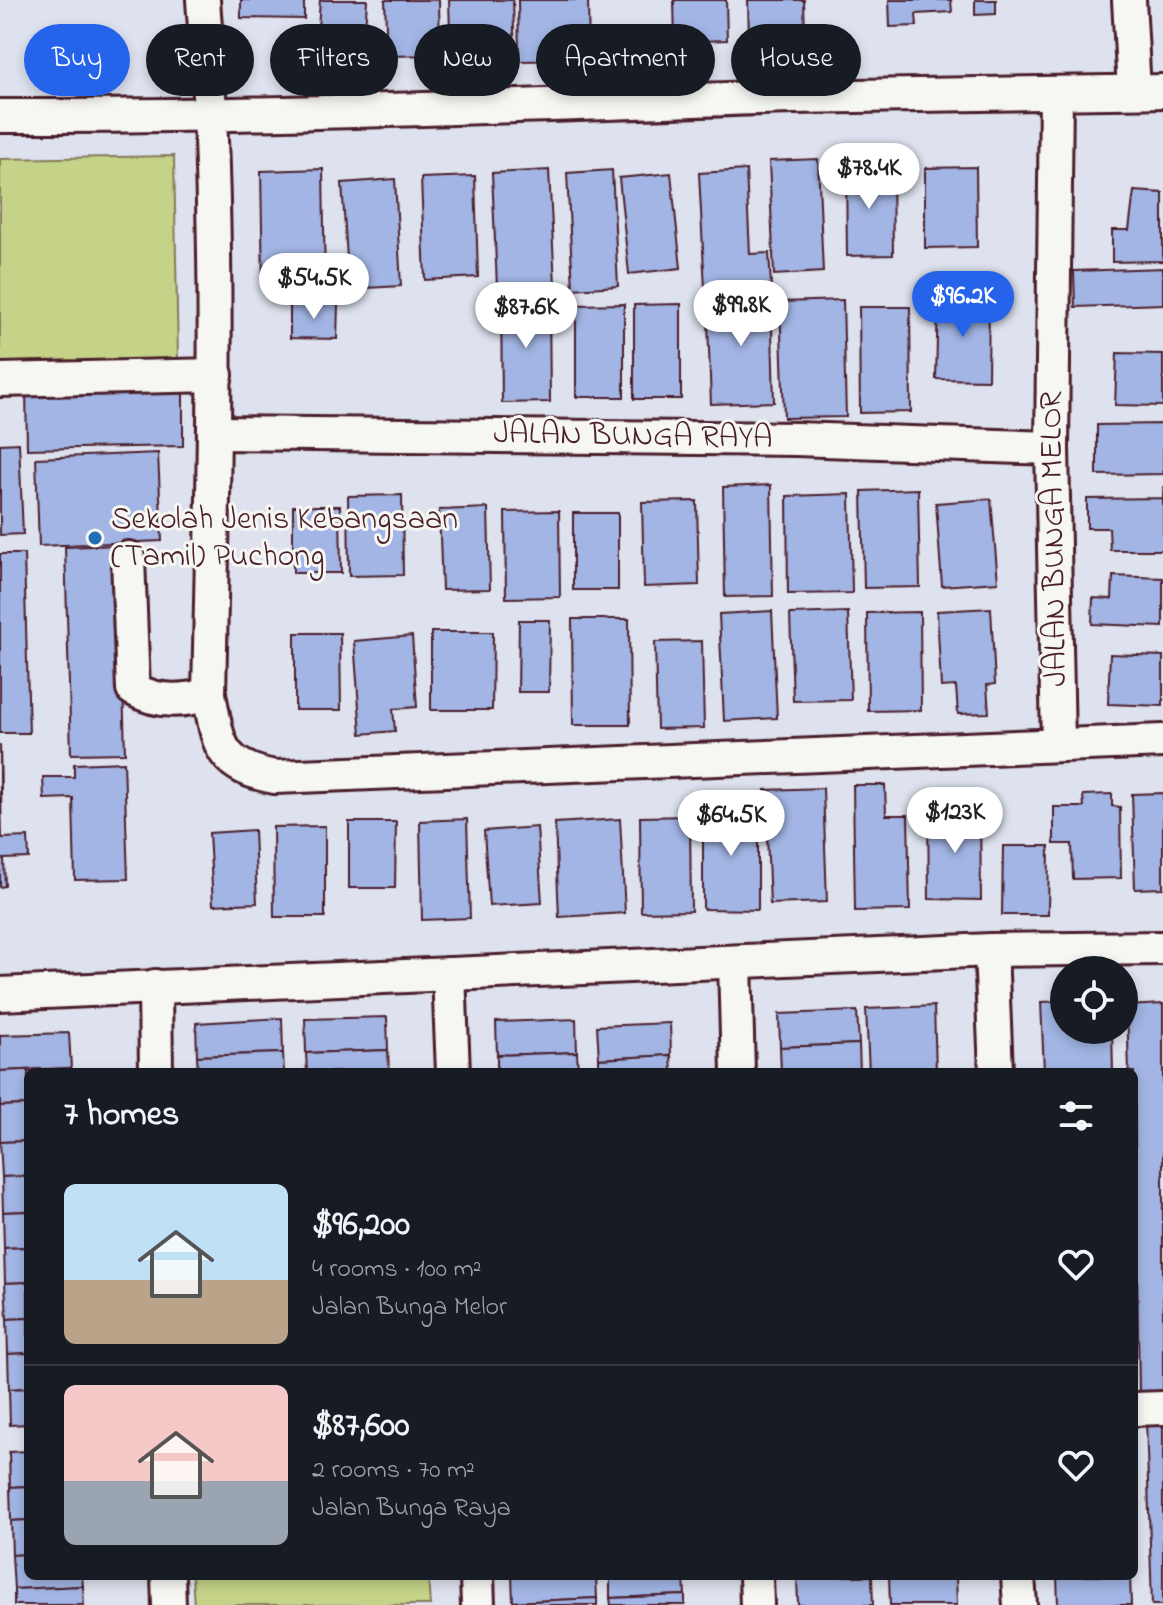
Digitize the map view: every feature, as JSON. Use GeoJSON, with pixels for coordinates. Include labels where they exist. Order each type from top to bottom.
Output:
{"type":"FeatureCollection","features":[{"type":"Feature","properties":{"kind":"street"},"geometry":{"type":"LineString","coordinates":[[203,0],[212,117],[216,375],[209,694],[219,744],[229,760],[249,772],[275,777],[1163,741]]}},
{"type":"Feature","properties":{"kind":"street"},"geometry":{"type":"LineString","coordinates":[[0,116],[212,117],[797,97],[1056,95],[1149,91],[1129,0]]}},
{"type":"Feature","properties":{"kind":"street","name":"JALAN BUNGA MELOR"},"geometry":{"type":"LineString","coordinates":[[1056,95],[1052,448],[1058,744]]}},
{"type":"Feature","properties":{"kind":"street"},"geometry":{"type":"LineString","coordinates":[[0,380],[216,375]]}},
{"type":"Feature","properties":{"kind":"street","name":"JALAN BUNGA RAYA"},"geometry":{"type":"LineString","coordinates":[[215,433],[796,439],[1052,448]]}},
{"type":"Feature","properties":{"kind":"street"},"geometry":{"type":"LineString","coordinates":[[128,558],[133,689],[145,696],[176,701],[209,694]]}},
{"type":"Feature","properties":{"kind":"street"},"geometry":{"type":"LineString","coordinates":[[0,994],[991,950],[1163,948]]}},
{"type":"Feature","properties":{"kind":"street"},"geometry":{"type":"LineString","coordinates":[[991,950],[996,1068]]}},
{"type":"Feature","properties":{"kind":"street"},"geometry":{"type":"LineString","coordinates":[[735,962],[738,1068]]}},
{"type":"Feature","properties":{"kind":"street"},"geometry":{"type":"LineString","coordinates":[[449,974],[453,1068]]}},
{"type":"Feature","properties":{"kind":"street"},"geometry":{"type":"LineString","coordinates":[[155,986],[156,1068]]}},
{"type":"Feature","properties":{"kind":"street"},"geometry":{"type":"LineString","coordinates":[[1138,1409],[1163,1408]]}},
{"type":"Feature","properties":{"kind":"street"},"geometry":{"type":"LineString","coordinates":[[168,1580],[169,1605]]}},
{"type":"Feature","properties":{"kind":"street"},"geometry":{"type":"LineString","coordinates":[[477,1580],[478,1605]]}},
{"type":"Feature","properties":{"kind":"street"},"geometry":{"type":"LineString","coordinates":[[756,1580],[757,1605]]}},
{"type":"Feature","properties":{"kind":"street"},"geometry":{"type":"LineString","coordinates":[[1018,1580],[1020,1605]]}},
{"type":"Feature","properties":{"kind":"green space"},"geometry":{"type":"Polygon","coordinates":[[[174,156],[178,361],[0,366],[0,159],[174,156]]]}},
{"type":"Feature","properties":{"kind":"green space"},"geometry":{"type":"Polygon","coordinates":[[[192,1580],[428,1580],[430,1605],[194,1605],[192,1580]]]}},
{"type":"Feature","properties":{"kind":"building"},"geometry":{"type":"Polygon","coordinates":[[[241,0],[304,0],[304,19],[241,18],[241,0]]]}},
{"type":"Feature","properties":{"kind":"building"},"geometry":{"type":"Polygon","coordinates":[[[320,0],[367,0],[365,24],[318,24],[320,0]]]}},
{"type":"Feature","properties":{"kind":"building"},"geometry":{"type":"Polygon","coordinates":[[[385,0],[439,0],[439,24],[414,24],[414,55],[398,56],[398,24],[386,24],[385,0]]]}},
{"type":"Feature","properties":{"kind":"building"},"geometry":{"type":"Polygon","coordinates":[[[449,0],[513,0],[514,24],[450,24],[449,0]]]}},
{"type":"Feature","properties":{"kind":"building"},"geometry":{"type":"Polygon","coordinates":[[[518,0],[588,0],[588,24],[536,24],[536,61],[520,61],[518,0]]]}},
{"type":"Feature","properties":{"kind":"building"},"geometry":{"type":"Polygon","coordinates":[[[674,0],[726,0],[727,40],[715,40],[715,24],[675,24],[674,0]]]}},
{"type":"Feature","properties":{"kind":"building"},"geometry":{"type":"Polygon","coordinates":[[[748,0],[804,0],[805,24],[749,24],[748,0]]]}},
{"type":"Feature","properties":{"kind":"building"},"geometry":{"type":"Polygon","coordinates":[[[889,0],[951,0],[952,12],[916,14],[917,26],[890,27],[889,0]]]}},
{"type":"Feature","properties":{"kind":"building"},"geometry":{"type":"Polygon","coordinates":[[[975,0],[996,0],[996,14],[975,15],[975,0]]]}},
{"type":"Feature","properties":{"kind":"building"},"geometry":{"type":"Polygon","coordinates":[[[818,159],[823,272],[774,275],[769,161],[818,159]]]}},
{"type":"Feature","properties":{"kind":"building"},"geometry":{"type":"Polygon","coordinates":[[[846,167],[892,167],[893,255],[847,256],[846,167]]]}},
{"type":"Feature","properties":{"kind":"building"},"geometry":{"type":"Polygon","coordinates":[[[976,167],[977,247],[925,248],[925,168],[976,167]]]}},
{"type":"Feature","properties":{"kind":"building"},"geometry":{"type":"Polygon","coordinates":[[[323,169],[325,288],[263,290],[261,171],[323,169]]]}},
{"type":"Feature","properties":{"kind":"building"},"geometry":{"type":"Polygon","coordinates":[[[549,170],[555,284],[497,287],[492,173],[549,170]]]}},
{"type":"Feature","properties":{"kind":"building"},"geometry":{"type":"Polygon","coordinates":[[[612,170],[618,286],[573,289],[567,173],[612,170]]]}},
{"type":"Feature","properties":{"kind":"building"},"geometry":{"type":"Polygon","coordinates":[[[746,170],[750,254],[769,253],[771,285],[705,289],[699,173],[746,170]]]}},
{"type":"Feature","properties":{"kind":"building"},"geometry":{"type":"Polygon","coordinates":[[[671,173],[681,268],[629,274],[619,178],[671,173]]]}},
{"type":"Feature","properties":{"kind":"building"},"geometry":{"type":"Polygon","coordinates":[[[475,176],[478,277],[425,280],[421,178],[475,176]]]}},
{"type":"Feature","properties":{"kind":"building"},"geometry":{"type":"Polygon","coordinates":[[[395,179],[401,286],[349,289],[342,183],[395,179]]]}},
{"type":"Feature","properties":{"kind":"building"},"geometry":{"type":"Polygon","coordinates":[[[1134,191],[1163,193],[1163,261],[1112,262],[1112,230],[1129,230],[1134,191]]]}},
{"type":"Feature","properties":{"kind":"building"},"geometry":{"type":"Polygon","coordinates":[[[1163,268],[1163,304],[1075,307],[1074,271],[1163,268]]]}},
{"type":"Feature","properties":{"kind":"building"},"geometry":{"type":"Polygon","coordinates":[[[771,293],[774,402],[711,404],[707,295],[771,293]]]}},
{"type":"Feature","properties":{"kind":"building"},"geometry":{"type":"Polygon","coordinates":[[[549,297],[550,402],[502,403],[501,298],[549,297]]]}},
{"type":"Feature","properties":{"kind":"building"},"geometry":{"type":"Polygon","coordinates":[[[938,298],[989,299],[988,380],[936,379],[938,298]]]}},
{"type":"Feature","properties":{"kind":"building"},"geometry":{"type":"Polygon","coordinates":[[[843,300],[846,417],[784,418],[780,302],[843,300]]]}},
{"type":"Feature","properties":{"kind":"building"},"geometry":{"type":"Polygon","coordinates":[[[290,303],[338,304],[337,339],[290,338],[290,303]]]}},
{"type":"Feature","properties":{"kind":"building"},"geometry":{"type":"Polygon","coordinates":[[[624,304],[624,397],[576,397],[576,305],[624,304]]]}},
{"type":"Feature","properties":{"kind":"building"},"geometry":{"type":"Polygon","coordinates":[[[681,304],[681,399],[634,399],[634,305],[681,304]]]}},
{"type":"Feature","properties":{"kind":"building"},"geometry":{"type":"Polygon","coordinates":[[[859,307],[910,307],[911,412],[860,413],[859,307]]]}},
{"type":"Feature","properties":{"kind":"building"},"geometry":{"type":"Polygon","coordinates":[[[1117,353],[1163,354],[1163,406],[1115,405],[1117,353]]]}},
{"type":"Feature","properties":{"kind":"building"},"geometry":{"type":"Polygon","coordinates":[[[183,387],[183,446],[27,449],[26,390],[183,387]]]}},
{"type":"Feature","properties":{"kind":"building"},"geometry":{"type":"Polygon","coordinates":[[[1163,424],[1163,474],[1097,475],[1097,425],[1163,424]]]}},
{"type":"Feature","properties":{"kind":"building"},"geometry":{"type":"Polygon","coordinates":[[[19,443],[23,534],[0,535],[0,444],[19,443]]]}},
{"type":"Feature","properties":{"kind":"building"},"geometry":{"type":"Polygon","coordinates":[[[158,453],[162,541],[39,546],[36,458],[158,453]]]}},
{"type":"Feature","properties":{"kind":"building"},"geometry":{"type":"Polygon","coordinates":[[[771,485],[773,596],[725,597],[723,487],[771,485]]]}},
{"type":"Feature","properties":{"kind":"building"},"geometry":{"type":"Polygon","coordinates":[[[918,489],[920,587],[864,588],[862,491],[918,489]]]}},
{"type":"Feature","properties":{"kind":"building"},"geometry":{"type":"Polygon","coordinates":[[[850,494],[852,593],[788,594],[787,496],[850,494]]]}},
{"type":"Feature","properties":{"kind":"building"},"geometry":{"type":"Polygon","coordinates":[[[402,495],[403,575],[349,576],[348,496],[402,495]]]}},
{"type":"Feature","properties":{"kind":"building"},"geometry":{"type":"Polygon","coordinates":[[[1163,498],[1163,550],[1110,550],[1109,528],[1087,528],[1087,499],[1163,498]]]}},
{"type":"Feature","properties":{"kind":"building"},"geometry":{"type":"Polygon","coordinates":[[[991,499],[998,582],[942,586],[936,503],[991,499]]]}},
{"type":"Feature","properties":{"kind":"building"},"geometry":{"type":"Polygon","coordinates":[[[697,501],[699,585],[644,587],[642,502],[697,501]]]}},
{"type":"Feature","properties":{"kind":"building"},"geometry":{"type":"Polygon","coordinates":[[[293,506],[340,506],[341,573],[293,573],[293,506]]]}},
{"type":"Feature","properties":{"kind":"building"},"geometry":{"type":"Polygon","coordinates":[[[488,508],[490,589],[442,590],[439,510],[488,508]]]}},
{"type":"Feature","properties":{"kind":"building"},"geometry":{"type":"Polygon","coordinates":[[[559,511],[560,597],[506,598],[505,512],[559,511]]]}},
{"type":"Feature","properties":{"kind":"building"},"geometry":{"type":"Polygon","coordinates":[[[573,513],[618,513],[618,590],[573,590],[573,513]]]}},
{"type":"Feature","properties":{"kind":"building"},"geometry":{"type":"Polygon","coordinates":[[[119,545],[125,753],[71,754],[65,547],[119,545]]]}},
{"type":"Feature","properties":{"kind":"building"},"geometry":{"type":"Polygon","coordinates":[[[0,554],[24,554],[29,733],[0,733],[0,554]]]}},
{"type":"Feature","properties":{"kind":"building"},"geometry":{"type":"Polygon","coordinates":[[[1113,576],[1163,578],[1163,627],[1092,624],[1093,598],[1112,599],[1113,576]]]}},
{"type":"Feature","properties":{"kind":"building"},"geometry":{"type":"Polygon","coordinates":[[[991,608],[995,684],[987,685],[989,713],[958,714],[956,686],[941,687],[937,611],[991,608]]]}},
{"type":"Feature","properties":{"kind":"building"},"geometry":{"type":"Polygon","coordinates":[[[772,611],[777,718],[724,721],[719,614],[772,611]]]}},
{"type":"Feature","properties":{"kind":"building"},"geometry":{"type":"Polygon","coordinates":[[[848,612],[851,700],[793,701],[790,614],[848,612]]]}},
{"type":"Feature","properties":{"kind":"building"},"geometry":{"type":"Polygon","coordinates":[[[920,612],[921,710],[868,711],[867,613],[920,612]]]}},
{"type":"Feature","properties":{"kind":"building"},"geometry":{"type":"Polygon","coordinates":[[[572,619],[629,619],[630,725],[573,725],[572,619]]]}},
{"type":"Feature","properties":{"kind":"building"},"geometry":{"type":"Polygon","coordinates":[[[519,620],[550,620],[549,692],[518,692],[519,620]]]}},
{"type":"Feature","properties":{"kind":"building"},"geometry":{"type":"Polygon","coordinates":[[[431,632],[493,632],[492,710],[431,710],[431,632]]]}},
{"type":"Feature","properties":{"kind":"building"},"geometry":{"type":"Polygon","coordinates":[[[295,633],[340,633],[341,710],[295,710],[295,633]]]}},
{"type":"Feature","properties":{"kind":"building"},"geometry":{"type":"Polygon","coordinates":[[[412,636],[417,707],[393,709],[395,731],[361,734],[354,641],[412,636]]]}},
{"type":"Feature","properties":{"kind":"building"},"geometry":{"type":"Polygon","coordinates":[[[702,641],[704,728],[657,729],[655,642],[702,641]]]}},
{"type":"Feature","properties":{"kind":"building"},"geometry":{"type":"Polygon","coordinates":[[[1110,654],[1163,656],[1163,706],[1108,704],[1110,654]]]}},
{"type":"Feature","properties":{"kind":"building"},"geometry":{"type":"Polygon","coordinates":[[[0,745],[2,838],[28,837],[29,858],[4,859],[5,886],[0,887],[0,745]]]}},
{"type":"Feature","properties":{"kind":"building"},"geometry":{"type":"Polygon","coordinates":[[[124,762],[128,879],[75,880],[73,798],[44,799],[43,777],[74,777],[74,764],[124,762]]]}},
{"type":"Feature","properties":{"kind":"building"},"geometry":{"type":"Polygon","coordinates":[[[853,785],[885,785],[886,815],[908,815],[910,910],[855,911],[853,785]]]}},
{"type":"Feature","properties":{"kind":"building"},"geometry":{"type":"Polygon","coordinates":[[[823,788],[827,902],[770,904],[765,790],[823,788]]]}},
{"type":"Feature","properties":{"kind":"building"},"geometry":{"type":"Polygon","coordinates":[[[1163,793],[1163,888],[1135,889],[1132,794],[1163,793]]]}},
{"type":"Feature","properties":{"kind":"building"},"geometry":{"type":"Polygon","coordinates":[[[1112,794],[1112,806],[1120,807],[1121,878],[1073,879],[1072,844],[1054,844],[1054,807],[1084,807],[1083,795],[1112,794]]]}},
{"type":"Feature","properties":{"kind":"building"},"geometry":{"type":"Polygon","coordinates":[[[703,806],[758,806],[758,910],[703,909],[703,806]]]}},
{"type":"Feature","properties":{"kind":"building"},"geometry":{"type":"Polygon","coordinates":[[[928,810],[980,810],[981,900],[929,899],[928,810]]]}},
{"type":"Feature","properties":{"kind":"building"},"geometry":{"type":"Polygon","coordinates":[[[690,816],[691,911],[641,912],[640,817],[690,816]]]}},
{"type":"Feature","properties":{"kind":"building"},"geometry":{"type":"Polygon","coordinates":[[[467,819],[470,918],[422,920],[420,821],[467,819]]]}},
{"type":"Feature","properties":{"kind":"building"},"geometry":{"type":"Polygon","coordinates":[[[620,819],[625,913],[559,917],[555,823],[620,819]]]}},
{"type":"Feature","properties":{"kind":"building"},"geometry":{"type":"Polygon","coordinates":[[[349,822],[396,822],[395,888],[349,888],[349,822]]]}},
{"type":"Feature","properties":{"kind":"building"},"geometry":{"type":"Polygon","coordinates":[[[325,826],[325,917],[274,917],[273,827],[325,826]]]}},
{"type":"Feature","properties":{"kind":"building"},"geometry":{"type":"Polygon","coordinates":[[[537,827],[542,903],[489,906],[484,831],[537,827]]]}},
{"type":"Feature","properties":{"kind":"building"},"geometry":{"type":"Polygon","coordinates":[[[254,830],[257,903],[213,905],[209,833],[254,830]]]}},
{"type":"Feature","properties":{"kind":"building"},"geometry":{"type":"Polygon","coordinates":[[[1003,846],[1049,846],[1048,915],[1002,915],[1003,846]]]}},
{"type":"Feature","properties":{"kind":"building"},"geometry":{"type":"Polygon","coordinates":[[[1041,1002],[1050,1002],[1050,1044],[1112,1044],[1113,1068],[1044,1068],[1041,1002]]]}},
{"type":"Feature","properties":{"kind":"building"},"geometry":{"type":"Polygon","coordinates":[[[1163,1004],[1163,1392],[1139,1393],[1138,1068],[1129,1068],[1128,1044],[1138,1044],[1138,1005],[1163,1004]]]}},
{"type":"Feature","properties":{"kind":"building"},"geometry":{"type":"Polygon","coordinates":[[[934,1006],[936,1068],[869,1068],[866,1009],[934,1006]]]}},
{"type":"Feature","properties":{"kind":"building"},"geometry":{"type":"Polygon","coordinates":[[[857,1011],[859,1044],[780,1047],[779,1014],[857,1011]]]}},
{"type":"Feature","properties":{"kind":"building"},"geometry":{"type":"Polygon","coordinates":[[[387,1017],[388,1050],[306,1053],[305,1019],[387,1017]]]}},
{"type":"Feature","properties":{"kind":"building"},"geometry":{"type":"Polygon","coordinates":[[[282,1018],[283,1053],[197,1056],[196,1023],[282,1018]]]}},
{"type":"Feature","properties":{"kind":"building"},"geometry":{"type":"Polygon","coordinates":[[[576,1019],[577,1052],[497,1055],[496,1022],[576,1019]]]}},
{"type":"Feature","properties":{"kind":"building"},"geometry":{"type":"Polygon","coordinates":[[[670,1023],[671,1055],[599,1059],[597,1026],[670,1023]]]}},
{"type":"Feature","properties":{"kind":"building"},"geometry":{"type":"Polygon","coordinates":[[[69,1033],[71,1068],[0,1071],[0,1035],[69,1033]]]}},
{"type":"Feature","properties":{"kind":"building"},"geometry":{"type":"Polygon","coordinates":[[[859,1044],[860,1068],[781,1068],[780,1047],[859,1044]]]}},
{"type":"Feature","properties":{"kind":"building"},"geometry":{"type":"Polygon","coordinates":[[[388,1050],[389,1068],[307,1068],[306,1053],[388,1050]]]}},
{"type":"Feature","properties":{"kind":"building"},"geometry":{"type":"Polygon","coordinates":[[[577,1052],[578,1068],[497,1068],[497,1055],[577,1052]]]}},
{"type":"Feature","properties":{"kind":"building"},"geometry":{"type":"Polygon","coordinates":[[[283,1053],[284,1068],[198,1068],[197,1056],[283,1053]]]}},
{"type":"Feature","properties":{"kind":"building"},"geometry":{"type":"Polygon","coordinates":[[[671,1055],[672,1068],[599,1068],[599,1059],[671,1055]]]}},
{"type":"Feature","properties":{"kind":"building"},"geometry":{"type":"Polygon","coordinates":[[[24,1070],[24,1105],[0,1106],[0,1071],[24,1070]]]}},
{"type":"Feature","properties":{"kind":"building"},"geometry":{"type":"Polygon","coordinates":[[[24,1105],[24,1141],[0,1142],[0,1106],[24,1105]]]}},
{"type":"Feature","properties":{"kind":"building"},"geometry":{"type":"Polygon","coordinates":[[[24,1141],[24,1176],[2,1177],[0,1142],[24,1141]]]}},
{"type":"Feature","properties":{"kind":"building"},"geometry":{"type":"Polygon","coordinates":[[[24,1176],[24,1211],[3,1212],[2,1177],[24,1176]]]}},
{"type":"Feature","properties":{"kind":"building"},"geometry":{"type":"Polygon","coordinates":[[[24,1211],[24,1247],[4,1248],[3,1212],[24,1211]]]}},
{"type":"Feature","properties":{"kind":"building"},"geometry":{"type":"Polygon","coordinates":[[[24,1247],[24,1282],[5,1283],[4,1248],[24,1247]]]}},
{"type":"Feature","properties":{"kind":"building"},"geometry":{"type":"Polygon","coordinates":[[[24,1282],[24,1318],[7,1319],[5,1283],[24,1282]]]}},
{"type":"Feature","properties":{"kind":"building"},"geometry":{"type":"Polygon","coordinates":[[[24,1318],[24,1353],[8,1354],[7,1319],[24,1318]]]}},
{"type":"Feature","properties":{"kind":"building"},"geometry":{"type":"Polygon","coordinates":[[[24,1353],[24,1388],[9,1389],[8,1354],[24,1353]]]}},
{"type":"Feature","properties":{"kind":"building"},"geometry":{"type":"Polygon","coordinates":[[[24,1388],[24,1424],[10,1425],[9,1389],[24,1388]]]}},
{"type":"Feature","properties":{"kind":"building"},"geometry":{"type":"Polygon","coordinates":[[[1163,1419],[1163,1605],[1152,1605],[1146,1420],[1163,1419]]]}},
{"type":"Feature","properties":{"kind":"building"},"geometry":{"type":"Polygon","coordinates":[[[24,1451],[24,1486],[10,1487],[9,1452],[24,1451]]]}},
{"type":"Feature","properties":{"kind":"building"},"geometry":{"type":"Polygon","coordinates":[[[24,1486],[24,1520],[11,1521],[10,1487],[24,1486]]]}},
{"type":"Feature","properties":{"kind":"building"},"geometry":{"type":"Polygon","coordinates":[[[24,1520],[24,1554],[12,1555],[11,1521],[24,1520]]]}},
{"type":"Feature","properties":{"kind":"building"},"geometry":{"type":"Polygon","coordinates":[[[24,1554],[24,1580],[82,1580],[83,1586],[14,1589],[12,1555],[24,1554]]]}},
{"type":"Feature","properties":{"kind":"building"},"geometry":{"type":"Polygon","coordinates":[[[512,1580],[596,1580],[597,1598],[513,1602],[512,1580]]]}},
{"type":"Feature","properties":{"kind":"building"},"geometry":{"type":"Polygon","coordinates":[[[610,1580],[684,1580],[685,1595],[610,1598],[610,1580]]]}},
{"type":"Feature","properties":{"kind":"building"},"geometry":{"type":"Polygon","coordinates":[[[797,1580],[872,1580],[873,1605],[798,1605],[797,1580]]]}},
{"type":"Feature","properties":{"kind":"building"},"geometry":{"type":"Polygon","coordinates":[[[889,1580],[956,1580],[957,1605],[890,1605],[889,1580]]]}},
{"type":"Feature","properties":{"kind":"building"},"geometry":{"type":"Polygon","coordinates":[[[1057,1580],[1130,1580],[1131,1605],[1058,1605],[1057,1580]]]}},
{"type":"Feature","properties":{"kind":"building"},"geometry":{"type":"Polygon","coordinates":[[[83,1586],[84,1605],[14,1605],[14,1589],[83,1586]]]}},
{"type":"Feature","properties":{"kind":"building"},"geometry":{"type":"Polygon","coordinates":[[[685,1595],[685,1605],[611,1605],[610,1598],[685,1595]]]}},
{"type":"Feature","properties":{"kind":"building"},"geometry":{"type":"Polygon","coordinates":[[[597,1598],[597,1605],[513,1605],[513,1602],[597,1598]]]}},
{"type":"Feature","properties":{"kind":"place","name":"Sekolah Jenis Kebangsaan (Tamil) Puchong"},"geometry":{"type":"Point","coordinates":[95,538]}}]}
